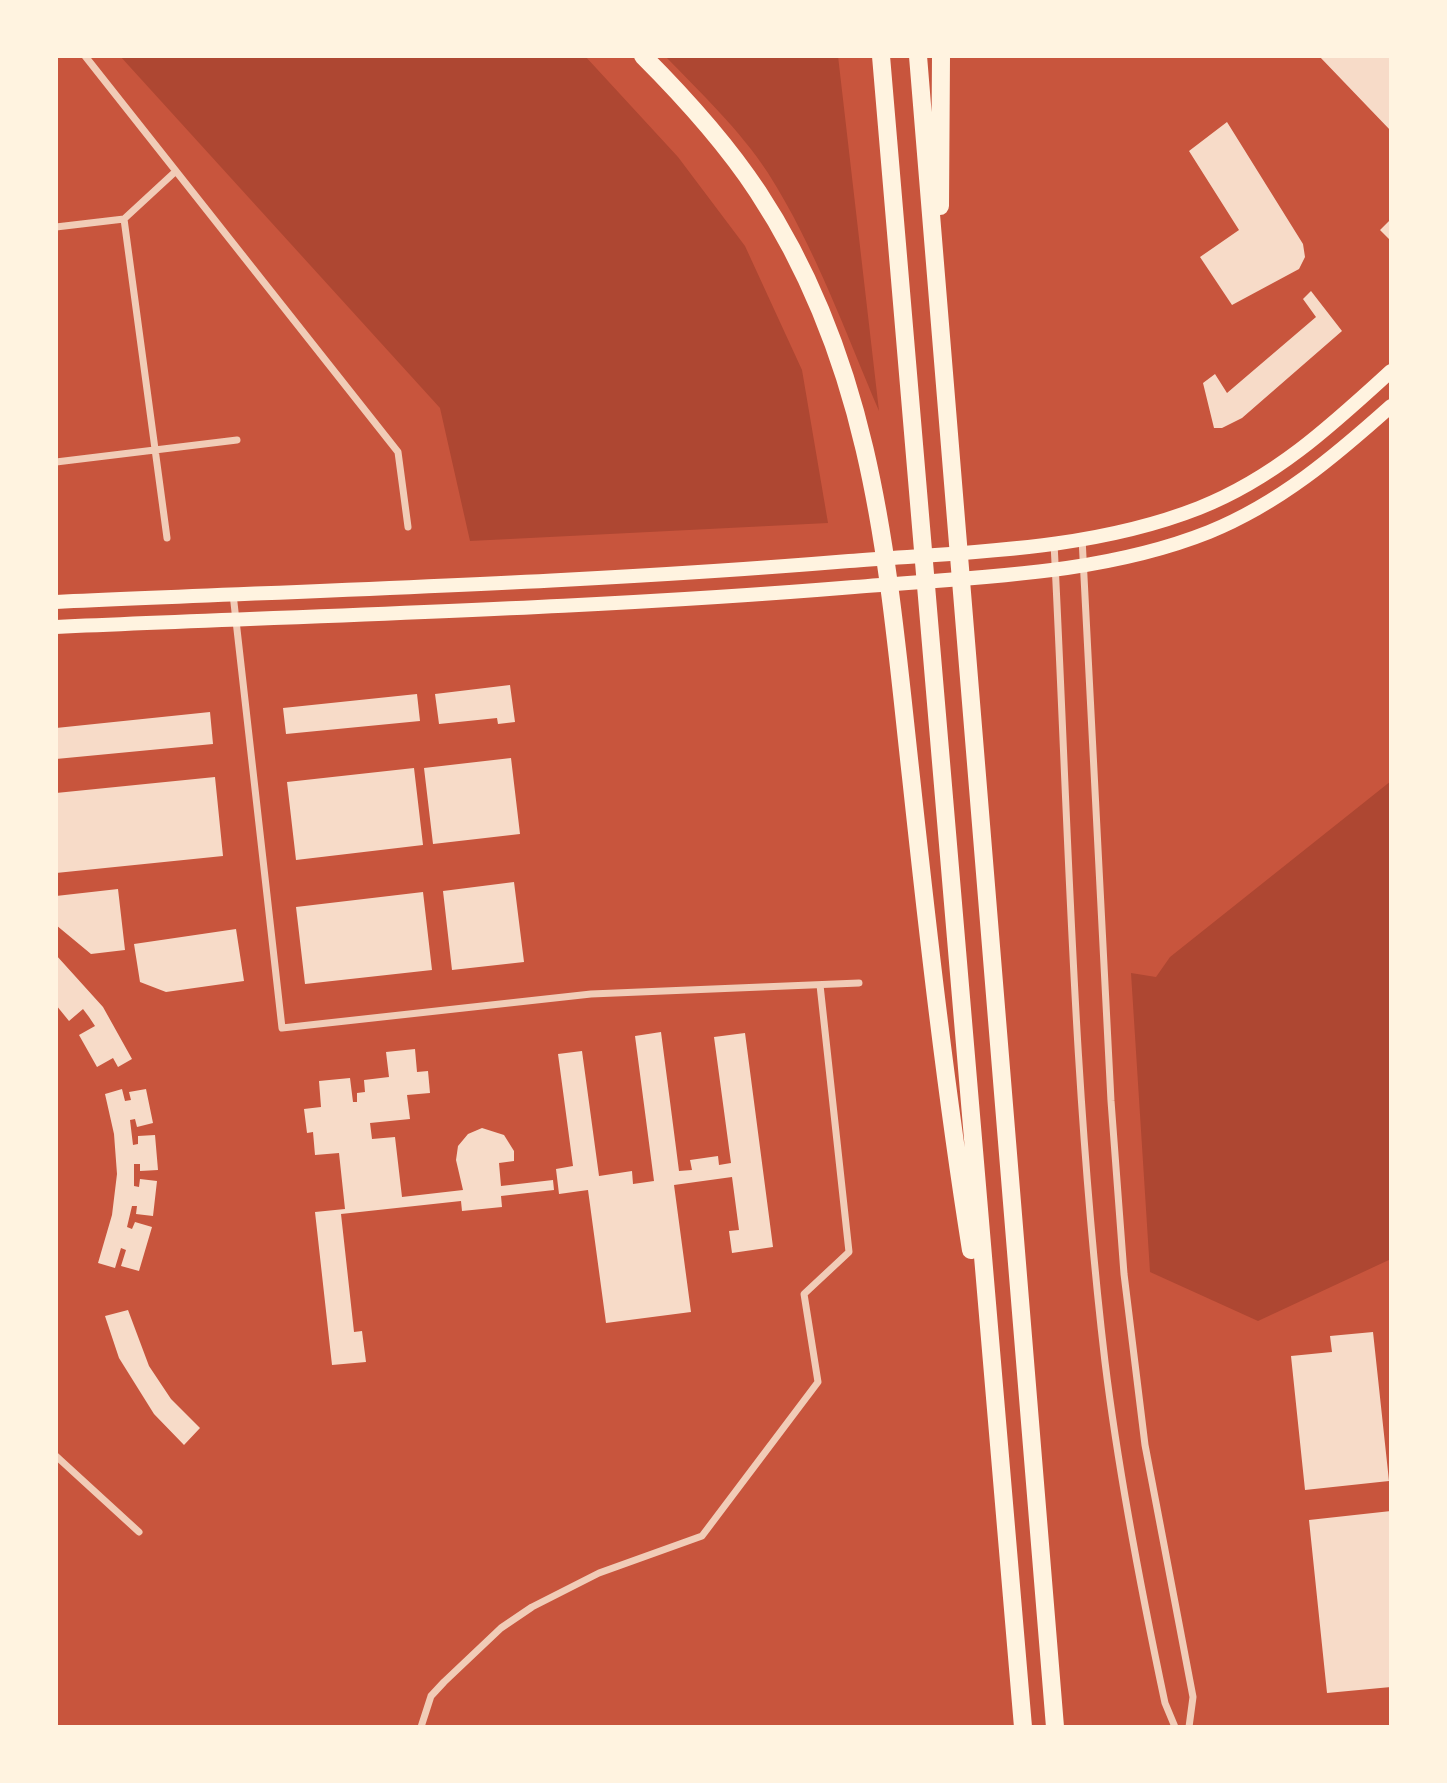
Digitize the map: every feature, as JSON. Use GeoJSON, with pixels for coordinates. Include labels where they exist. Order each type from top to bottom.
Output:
{"type":"FeatureCollection","features":[{"type":"Feature","properties":{"kind":"highway"},"geometry":{"type":"LineString","coordinates":[[643,56],[695,108],[732,155],[758,191],[801,266],[825,319],[850,389],[868,454],[878,506],[896,645],[948,1101],[993,1381]]}},
{"type":"Feature","properties":{"kind":"highway"},"geometry":{"type":"LineString","coordinates":[[881,56],[1023,1727]]}},
{"type":"Feature","properties":{"kind":"highway"},"geometry":{"type":"LineString","coordinates":[[918,56],[1055,1727]]}},
{"type":"Feature","properties":{"kind":"highway"},"geometry":{"type":"LineString","coordinates":[[940,323],[941,56]]}},
{"type":"Feature","properties":{"kind":"main road"},"geometry":{"type":"LineString","coordinates":[[56,601],[736,571],[1054,542],[1150,523],[1198,508],[1245,487],[1325,431],[1391,371]]}},
{"type":"Feature","properties":{"kind":"main road"},"geometry":{"type":"LineString","coordinates":[[56,627],[738,597],[1083,564],[1208,533],[1257,510],[1321,467],[1391,406]]}},
{"type":"Feature","properties":{"kind":"street"},"geometry":{"type":"LineString","coordinates":[[85,56],[398,452],[408,527]]}},
{"type":"Feature","properties":{"kind":"street"},"geometry":{"type":"LineString","coordinates":[[56,227],[124,219],[176,171]]}},
{"type":"Feature","properties":{"kind":"street"},"geometry":{"type":"LineString","coordinates":[[124,219],[167,538]]}},
{"type":"Feature","properties":{"kind":"street"},"geometry":{"type":"LineString","coordinates":[[56,462],[237,440]]}},
{"type":"Feature","properties":{"kind":"street"},"geometry":{"type":"LineString","coordinates":[[1082,537],[1110,1087],[1124,1274],[1151,1481],[1193,1697],[1189,1727]]}},
{"type":"Feature","properties":{"kind":"street"},"geometry":{"type":"LineString","coordinates":[[1054,542],[1083,1115],[1096,1277],[1131,1534],[1165,1703],[1175,1727]]}},
{"type":"Feature","properties":{"kind":"street"},"geometry":{"type":"LineString","coordinates":[[233,594],[282,1028],[591,994],[859,983]]}},
{"type":"Feature","properties":{"kind":"street"},"geometry":{"type":"LineString","coordinates":[[421,1727],[431,1696],[501,1628],[532,1607],[600,1573],[702,1536],[818,1382],[804,1294],[849,1252],[820,985]]}},
{"type":"Feature","properties":{"kind":"street"},"geometry":{"type":"LineString","coordinates":[[56,1456],[139,1532]]}},
{"type":"Feature","properties":{"kind":"shaded area"},"geometry":{"type":"Polygon","coordinates":[[[120,56],[585,56],[678,157],[745,246],[802,370],[828,523],[470,541],[440,408],[120,56]]]}},
{"type":"Feature","properties":{"kind":"shaded area"},"geometry":{"type":"Polygon","coordinates":[[[665,56],[838,56],[879,411],[815,260],[785,201],[757,157],[665,56]]]}},
{"type":"Feature","properties":{"kind":"shaded area"},"geometry":{"type":"Polygon","coordinates":[[[1391,781],[1391,1259],[1258,1321],[1150,1272],[1131,973],[1156,977],[1170,957],[1391,781]]]}},
{"type":"Feature","properties":{"kind":"building"},"geometry":{"type":"Polygon","coordinates":[[[1319,56],[1391,56],[1391,131],[1319,56]]]}},
{"type":"Feature","properties":{"kind":"building"},"geometry":{"type":"Polygon","coordinates":[[[1227,122],[1303,244],[1305,257],[1299,269],[1232,305],[1200,257],[1239,230],[1189,151],[1227,122]]]}},
{"type":"Feature","properties":{"kind":"building"},"geometry":{"type":"Polygon","coordinates":[[[1391,219],[1391,241],[1380,230],[1391,219]]]}},
{"type":"Feature","properties":{"kind":"building"},"geometry":{"type":"Polygon","coordinates":[[[1311,291],[1342,331],[1242,418],[1222,428],[1214,428],[1203,383],[1215,374],[1227,393],[1316,317],[1303,299],[1311,291]]]}},
{"type":"Feature","properties":{"kind":"building"},"geometry":{"type":"Polygon","coordinates":[[[510,685],[515,722],[498,724],[497,718],[439,724],[435,694],[510,685]]]}},
{"type":"Feature","properties":{"kind":"building"},"geometry":{"type":"Polygon","coordinates":[[[417,694],[420,721],[286,734],[283,708],[417,694]]]}},
{"type":"Feature","properties":{"kind":"building"},"geometry":{"type":"Polygon","coordinates":[[[210,712],[213,744],[56,759],[56,728],[210,712]]]}},
{"type":"Feature","properties":{"kind":"building"},"geometry":{"type":"Polygon","coordinates":[[[511,758],[520,834],[433,844],[424,768],[511,758]]]}},
{"type":"Feature","properties":{"kind":"building"},"geometry":{"type":"Polygon","coordinates":[[[414,768],[423,845],[296,860],[287,782],[414,768]]]}},
{"type":"Feature","properties":{"kind":"building"},"geometry":{"type":"Polygon","coordinates":[[[215,777],[223,856],[56,873],[56,793],[215,777]]]}},
{"type":"Feature","properties":{"kind":"building"},"geometry":{"type":"Polygon","coordinates":[[[514,882],[524,962],[452,970],[443,891],[514,882]]]}},
{"type":"Feature","properties":{"kind":"building"},"geometry":{"type":"Polygon","coordinates":[[[118,889],[125,950],[91,954],[56,925],[56,896],[118,889]]]}},
{"type":"Feature","properties":{"kind":"building"},"geometry":{"type":"Polygon","coordinates":[[[423,892],[432,970],[305,984],[296,907],[423,892]]]}},
{"type":"Feature","properties":{"kind":"building"},"geometry":{"type":"Polygon","coordinates":[[[236,929],[244,981],[166,992],[140,982],[134,944],[236,929]]]}},
{"type":"Feature","properties":{"kind":"building"},"geometry":{"type":"Polygon","coordinates":[[[56,955],[103,1007],[132,1059],[118,1067],[113,1058],[97,1067],[79,1035],[95,1026],[83,1009],[69,1021],[56,1005],[56,955]]]}},
{"type":"Feature","properties":{"kind":"building"},"geometry":{"type":"Polygon","coordinates":[[[661,1032],[679,1171],[692,1170],[690,1160],[718,1156],[719,1165],[731,1163],[714,1037],[745,1033],[773,1247],[732,1253],[729,1231],[739,1230],[732,1177],[674,1185],[691,1312],[606,1323],[588,1190],[559,1194],[556,1169],[573,1166],[558,1054],[582,1051],[599,1176],[632,1171],[633,1184],[654,1181],[635,1036],[661,1032]]]}},
{"type":"Feature","properties":{"kind":"building"},"geometry":{"type":"Polygon","coordinates":[[[415,1049],[417,1072],[428,1071],[430,1093],[407,1095],[410,1119],[370,1123],[372,1139],[395,1137],[402,1197],[463,1190],[456,1160],[458,1146],[468,1134],[482,1128],[504,1135],[514,1151],[514,1161],[499,1163],[501,1186],[553,1180],[554,1190],[501,1196],[502,1207],[462,1211],[461,1201],[341,1214],[354,1332],[362,1331],[366,1362],[332,1365],[315,1212],[345,1209],[339,1153],[315,1155],[313,1132],[307,1133],[304,1109],[321,1107],[319,1081],[350,1078],[353,1102],[357,1102],[357,1093],[365,1092],[364,1080],[389,1077],[386,1052],[415,1049]]]}},
{"type":"Feature","properties":{"kind":"building"},"geometry":{"type":"Polygon","coordinates":[[[122,1089],[125,1101],[131,1100],[129,1092],[146,1089],[153,1123],[137,1127],[135,1119],[130,1120],[133,1145],[138,1144],[138,1136],[155,1135],[158,1170],[140,1171],[140,1164],[134,1164],[134,1186],[139,1187],[140,1179],[157,1181],[153,1216],[136,1214],[137,1206],[132,1206],[127,1227],[132,1229],[135,1222],[152,1227],[139,1271],[121,1266],[126,1250],[121,1248],[115,1268],[98,1263],[112,1215],[117,1174],[114,1134],[105,1094],[122,1089]]]}},
{"type":"Feature","properties":{"kind":"building"},"geometry":{"type":"Polygon","coordinates":[[[128,1310],[149,1366],[171,1399],[200,1428],[184,1445],[154,1414],[119,1358],[105,1316],[128,1310]]]}},
{"type":"Feature","properties":{"kind":"building"},"geometry":{"type":"Polygon","coordinates":[[[1373,1332],[1389,1481],[1305,1490],[1291,1356],[1332,1352],[1330,1336],[1373,1332]]]}},
{"type":"Feature","properties":{"kind":"building"},"geometry":{"type":"Polygon","coordinates":[[[1391,1511],[1391,1687],[1327,1693],[1309,1520],[1391,1511]]]}}]}
